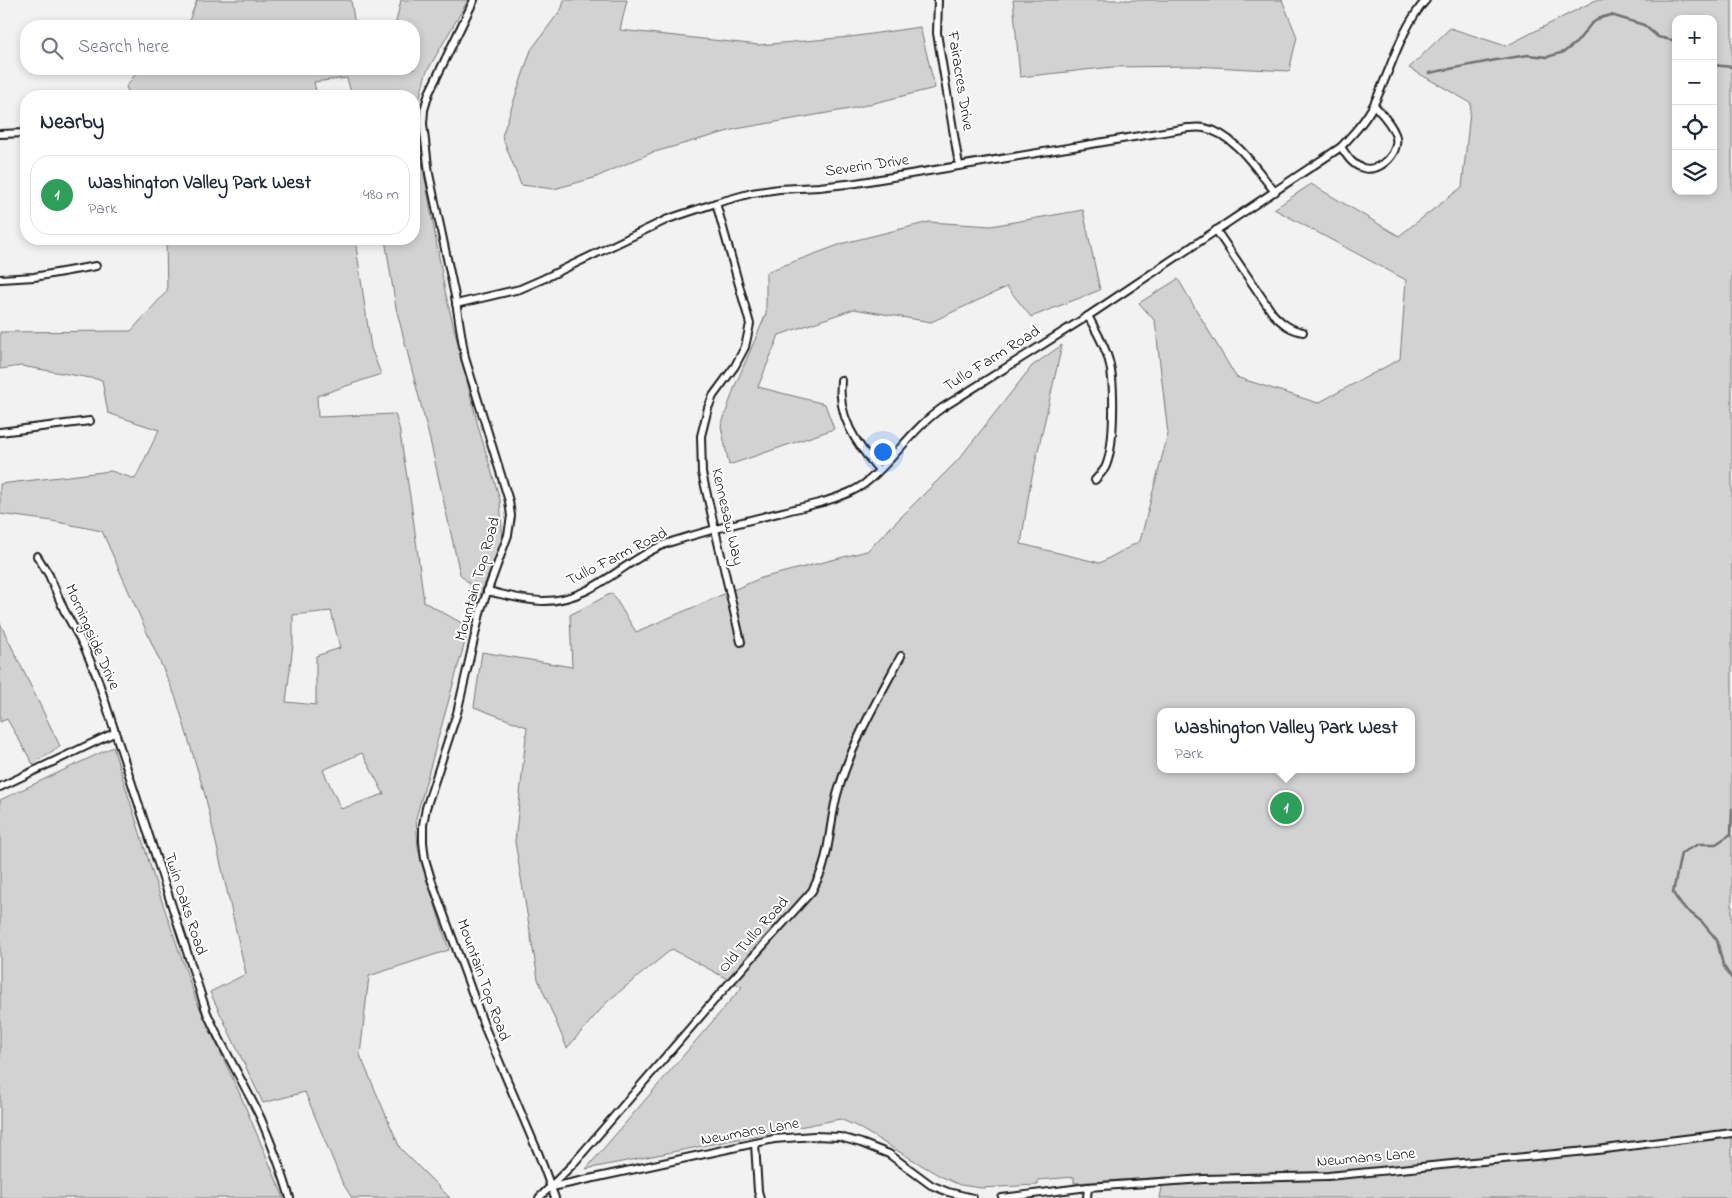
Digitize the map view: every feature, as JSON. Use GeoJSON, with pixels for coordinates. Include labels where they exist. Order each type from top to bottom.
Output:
{"type":"FeatureCollection","features":[{"type":"Feature","properties":{"kind":"street","name":"Mountain Top Road"},"geometry":{"type":"LineString","coordinates":[[474,0],[429,93],[424,110],[423,124],[429,174],[456,304],[465,358],[509,501],[511,516],[508,535],[482,609],[457,713],[426,808],[423,842],[425,860],[431,879],[485,1028],[539,1155],[555,1198]]}},
{"type":"Feature","properties":{"kind":"street","name":"Fairacres Drive"},"geometry":{"type":"LineString","coordinates":[[938,0],[937,33],[959,166]]}},
{"type":"Feature","properties":{"kind":"street","name":"Tullo Farm Road"},"geometry":{"type":"LineString","coordinates":[[487,591],[536,601],[573,596],[596,586],[645,554],[669,543],[823,502],[845,495],[867,482],[928,418],[1088,316],[1341,147],[1358,129],[1374,105],[1408,24],[1426,0]]}},
{"type":"Feature","properties":{"kind":"street"},"geometry":{"type":"LineString","coordinates":[[1341,147],[1354,164],[1368,169],[1377,168],[1392,156],[1395,148],[1395,133],[1374,105]]}},
{"type":"Feature","properties":{"kind":"street","name":"Severin Drive"},"geometry":{"type":"LineString","coordinates":[[456,304],[520,289],[668,219],[752,193],[856,182],[1188,128],[1205,128],[1224,136],[1236,145],[1275,192]]}},
{"type":"Feature","properties":{"kind":"street"},"geometry":{"type":"LineString","coordinates":[[0,134],[20,132]]}},
{"type":"Feature","properties":{"kind":"street","name":"Kennesaw Way"},"geometry":{"type":"LineString","coordinates":[[716,203],[750,324],[746,347],[713,396],[708,408],[701,436],[702,473],[742,642]]}},
{"type":"Feature","properties":{"kind":"street"},"geometry":{"type":"LineString","coordinates":[[1216,230],[1273,314],[1294,331],[1303,332]]}},
{"type":"Feature","properties":{"kind":"street"},"geometry":{"type":"LineString","coordinates":[[0,280],[34,278],[96,266]]}},
{"type":"Feature","properties":{"kind":"street"},"geometry":{"type":"LineString","coordinates":[[1088,316],[1109,360],[1114,392],[1106,466],[1095,480]]}},
{"type":"Feature","properties":{"kind":"street"},"geometry":{"type":"LineString","coordinates":[[841,380],[841,403],[847,424],[859,448],[879,470]]}},
{"type":"Feature","properties":{"kind":"street"},"geometry":{"type":"LineString","coordinates":[[0,432],[90,421]]}},
{"type":"Feature","properties":{"kind":"street","name":"Morningside Drive"},"geometry":{"type":"LineString","coordinates":[[37,556],[50,575],[64,610],[84,646],[116,732]]}},
{"type":"Feature","properties":{"kind":"street","name":"Old Tullo Road"},"geometry":{"type":"LineString","coordinates":[[539,1198],[551,1188],[624,1106],[716,997],[812,891],[825,862],[835,798],[842,777],[860,734],[901,656]]}},
{"type":"Feature","properties":{"kind":"street"},"geometry":{"type":"LineString","coordinates":[[0,787],[116,732]]}},
{"type":"Feature","properties":{"kind":"street","name":"Twin Oaks Road"},"geometry":{"type":"LineString","coordinates":[[116,732],[207,1013],[264,1126],[290,1198]]}},
{"type":"Feature","properties":{"kind":"street","name":"Newmans Lane"},"geometry":{"type":"LineString","coordinates":[[1002,1198],[1088,1187],[1204,1179],[1328,1176],[1597,1150],[1732,1133]]}},
{"type":"Feature","properties":{"kind":"street","name":"Newmans Lane"},"geometry":{"type":"LineString","coordinates":[[551,1188],[798,1136],[840,1137],[861,1143],[889,1154],[932,1185],[948,1192],[973,1198]]}},
{"type":"Feature","properties":{"kind":"street"},"geometry":{"type":"LineString","coordinates":[[755,1144],[760,1198]]}},
{"type":"Feature","properties":{"kind":"street"},"geometry":{"type":"LineString","coordinates":[[1087,1198],[1088,1187]]}},
{"type":"Feature","properties":{"kind":"shaded area"},"geometry":{"type":"Polygon","coordinates":[[[197,0],[351,0],[354,20],[189,20],[197,0]]]}},
{"type":"Feature","properties":{"kind":"shaded area"},"geometry":{"type":"Polygon","coordinates":[[[401,0],[468,0],[426,73],[420,96],[420,90],[350,90],[347,78],[314,82],[316,90],[127,90],[126,87],[135,75],[420,75],[420,20],[396,20],[401,0]]]}},
{"type":"Feature","properties":{"kind":"shaded area"},"geometry":{"type":"Polygon","coordinates":[[[564,0],[627,0],[620,30],[759,45],[850,37],[920,27],[935,88],[850,109],[736,129],[651,153],[594,178],[554,189],[521,185],[502,136],[531,50],[562,8],[564,0]]]}},
{"type":"Feature","properties":{"kind":"shaded area"},"geometry":{"type":"Polygon","coordinates":[[[1013,0],[1282,0],[1297,37],[1289,71],[1194,66],[1113,67],[1020,77],[1013,0]]]}},
{"type":"Feature","properties":{"kind":"shaded area"},"geometry":{"type":"Polygon","coordinates":[[[1596,0],[1732,0],[1732,1198],[1160,1198],[1163,1182],[1168,1181],[1167,1177],[1074,1183],[1074,1177],[1038,1180],[1038,1185],[981,1188],[960,1185],[940,1176],[856,1126],[840,1119],[586,1169],[742,987],[672,949],[608,1001],[567,1048],[538,979],[515,842],[527,727],[474,707],[482,652],[572,667],[570,615],[612,593],[636,632],[761,578],[867,551],[958,460],[1032,366],[1062,345],[1030,486],[1021,544],[1100,563],[1140,541],[1168,434],[1155,321],[1139,303],[1178,279],[1236,377],[1318,403],[1400,359],[1406,280],[1274,209],[1311,184],[1399,236],[1462,187],[1471,103],[1409,68],[1450,28],[1506,46],[1596,0]]]}},
{"type":"Feature","properties":{"kind":"shaded area"},"geometry":{"type":"Polygon","coordinates":[[[420,150],[445,291],[478,426],[500,500],[503,541],[480,595],[460,574],[430,440],[396,308],[386,245],[420,245],[420,150]]]}},
{"type":"Feature","properties":{"kind":"shaded area"},"geometry":{"type":"Polygon","coordinates":[[[1083,210],[1100,290],[1031,317],[1007,287],[931,322],[854,309],[779,335],[758,387],[825,404],[834,429],[729,465],[721,426],[735,386],[766,314],[766,272],[844,243],[929,222],[991,226],[1083,210]]]}},
{"type":"Feature","properties":{"kind":"shaded area"},"geometry":{"type":"Polygon","coordinates":[[[166,245],[356,245],[371,348],[381,374],[317,396],[318,417],[395,414],[399,427],[412,509],[424,602],[469,627],[416,818],[418,849],[449,950],[369,976],[360,1055],[400,1148],[450,1198],[352,1198],[342,1182],[305,1092],[263,1103],[210,992],[246,974],[205,795],[176,698],[102,531],[52,521],[0,514],[0,484],[111,471],[135,479],[159,430],[108,413],[102,380],[21,366],[0,369],[0,332],[131,331],[167,291],[166,245]],[[331,611],[293,615],[293,644],[286,702],[316,705],[316,656],[340,648],[331,611]],[[362,753],[323,770],[341,809],[384,794],[362,753]]]}},
{"type":"Feature","properties":{"kind":"shaded area"},"geometry":{"type":"Polygon","coordinates":[[[0,623],[60,746],[33,764],[7,719],[0,722],[0,623]]]}},
{"type":"Feature","properties":{"kind":"shaded area"},"geometry":{"type":"Polygon","coordinates":[[[113,747],[156,884],[196,1000],[239,1092],[284,1198],[0,1198],[0,800],[113,747]]]}},
{"type":"Feature","properties":{"kind":"waterway"},"geometry":{"type":"LineString","coordinates":[[1429,73],[1528,55],[1547,57],[1564,52],[1577,42],[1591,24],[1600,18],[1611,15],[1644,25],[1658,37],[1672,40]]}},
{"type":"Feature","properties":{"kind":"waterway"},"geometry":{"type":"LineString","coordinates":[[1717,65],[1732,67]]}},
{"type":"Feature","properties":{"kind":"waterway"},"geometry":{"type":"LineString","coordinates":[[1732,809],[1731,834],[1716,844],[1699,844],[1681,853],[1673,893],[1682,906],[1702,922],[1717,940],[1723,965],[1732,979]]}},
{"type":"Feature","properties":{"kind":"place","name":"Washington Valley Park West"},"geometry":{"type":"Point","coordinates":[1286,808]}}]}
